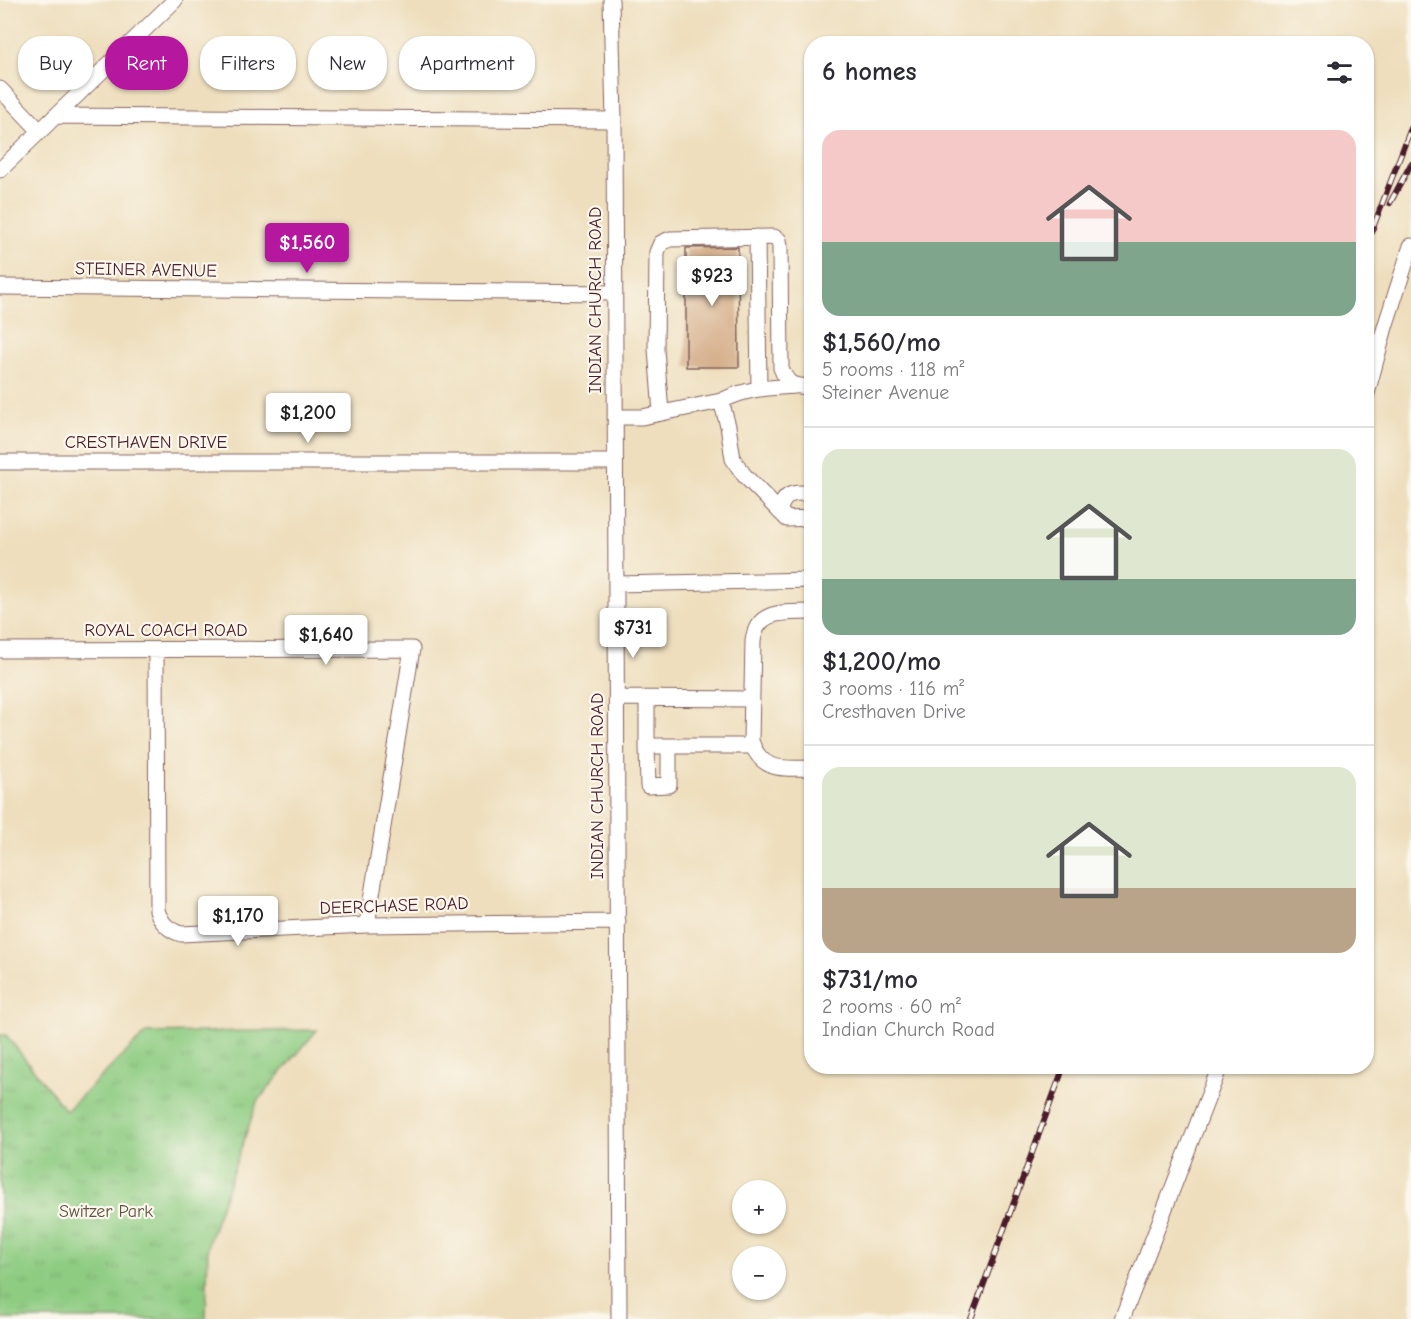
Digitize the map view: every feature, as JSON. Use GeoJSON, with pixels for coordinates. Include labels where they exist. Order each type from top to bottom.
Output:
{"type":"FeatureCollection","features":[{"type":"Feature","properties":{"kind":"street"},"geometry":{"type":"LineString","coordinates":[[0,170],[175,0]]}},
{"type":"Feature","properties":{"kind":"street","name":"INDIAN CHURCH ROAD"},"geometry":{"type":"LineString","coordinates":[[611,0],[614,120],[619,1319]]}},
{"type":"Feature","properties":{"kind":"street"},"geometry":{"type":"LineString","coordinates":[[0,89],[40,130]]}},
{"type":"Feature","properties":{"kind":"street"},"geometry":{"type":"LineString","coordinates":[[55,116],[614,120]]}},
{"type":"Feature","properties":{"kind":"street"},"geometry":{"type":"LineString","coordinates":[[757,237],[759,388]]}},
{"type":"Feature","properties":{"kind":"street"},"geometry":{"type":"LineString","coordinates":[[661,413],[656,349],[657,252],[661,243],[670,239],[774,237],[779,240],[781,368],[786,380],[795,386]]}},
{"type":"Feature","properties":{"kind":"street"},"geometry":{"type":"LineString","coordinates":[[1374,368],[1411,246]]}},
{"type":"Feature","properties":{"kind":"street","name":"STEINER AVENUE"},"geometry":{"type":"LineString","coordinates":[[0,287],[615,293]]}},
{"type":"Feature","properties":{"kind":"street"},"geometry":{"type":"LineString","coordinates":[[615,417],[642,417],[721,401],[759,388],[804,387]]}},
{"type":"Feature","properties":{"kind":"street"},"geometry":{"type":"LineString","coordinates":[[721,401],[733,459],[744,476],[787,519],[804,518]]}},
{"type":"Feature","properties":{"kind":"street","name":"CRESTHAVEN DRIVE"},"geometry":{"type":"LineString","coordinates":[[0,462],[615,462]]}},
{"type":"Feature","properties":{"kind":"street"},"geometry":{"type":"LineString","coordinates":[[779,511],[783,500],[789,495],[804,494]]}},
{"type":"Feature","properties":{"kind":"street"},"geometry":{"type":"LineString","coordinates":[[616,584],[804,580]]}},
{"type":"Feature","properties":{"kind":"street"},"geometry":{"type":"LineString","coordinates":[[804,612],[769,615],[757,626],[753,641],[751,741],[755,753],[769,764],[783,768],[804,768]]}},
{"type":"Feature","properties":{"kind":"street","name":"ROYAL COACH ROAD"},"geometry":{"type":"LineString","coordinates":[[0,650],[412,649],[367,925]]}},
{"type":"Feature","properties":{"kind":"street","name":"DEERCHASE ROAD"},"geometry":{"type":"LineString","coordinates":[[156,650],[157,910],[164,925],[173,931],[181,933],[367,925],[618,922]]}},
{"type":"Feature","properties":{"kind":"street"},"geometry":{"type":"LineString","coordinates":[[616,698],[752,699]]}},
{"type":"Feature","properties":{"kind":"street"},"geometry":{"type":"LineString","coordinates":[[646,699],[648,786],[669,785],[669,746]]}},
{"type":"Feature","properties":{"kind":"street"},"geometry":{"type":"LineString","coordinates":[[647,746],[752,746]]}},
{"type":"Feature","properties":{"kind":"street"},"geometry":{"type":"LineString","coordinates":[[1122,1319],[1217,1074]]}},
{"type":"Feature","properties":{"kind":"green space","name":"Switzer Park"},"geometry":{"type":"Polygon","coordinates":[[[317,1030],[257,1102],[208,1244],[206,1319],[0,1319],[0,1035],[6,1035],[66,1111],[146,1033],[317,1030]]]}},
{"type":"Feature","properties":{"kind":"building"},"geometry":{"type":"Polygon","coordinates":[[[738,247],[739,367],[686,367],[686,248],[738,247]]]}},
{"type":"Feature","properties":{"kind":"railway"},"geometry":{"type":"LineString","coordinates":[[1374,225],[1411,128]]}},
{"type":"Feature","properties":{"kind":"railway"},"geometry":{"type":"LineString","coordinates":[[1390,203],[1411,164]]}},
{"type":"Feature","properties":{"kind":"railway"},"geometry":{"type":"LineString","coordinates":[[971,1319],[1061,1074]]}}]}
